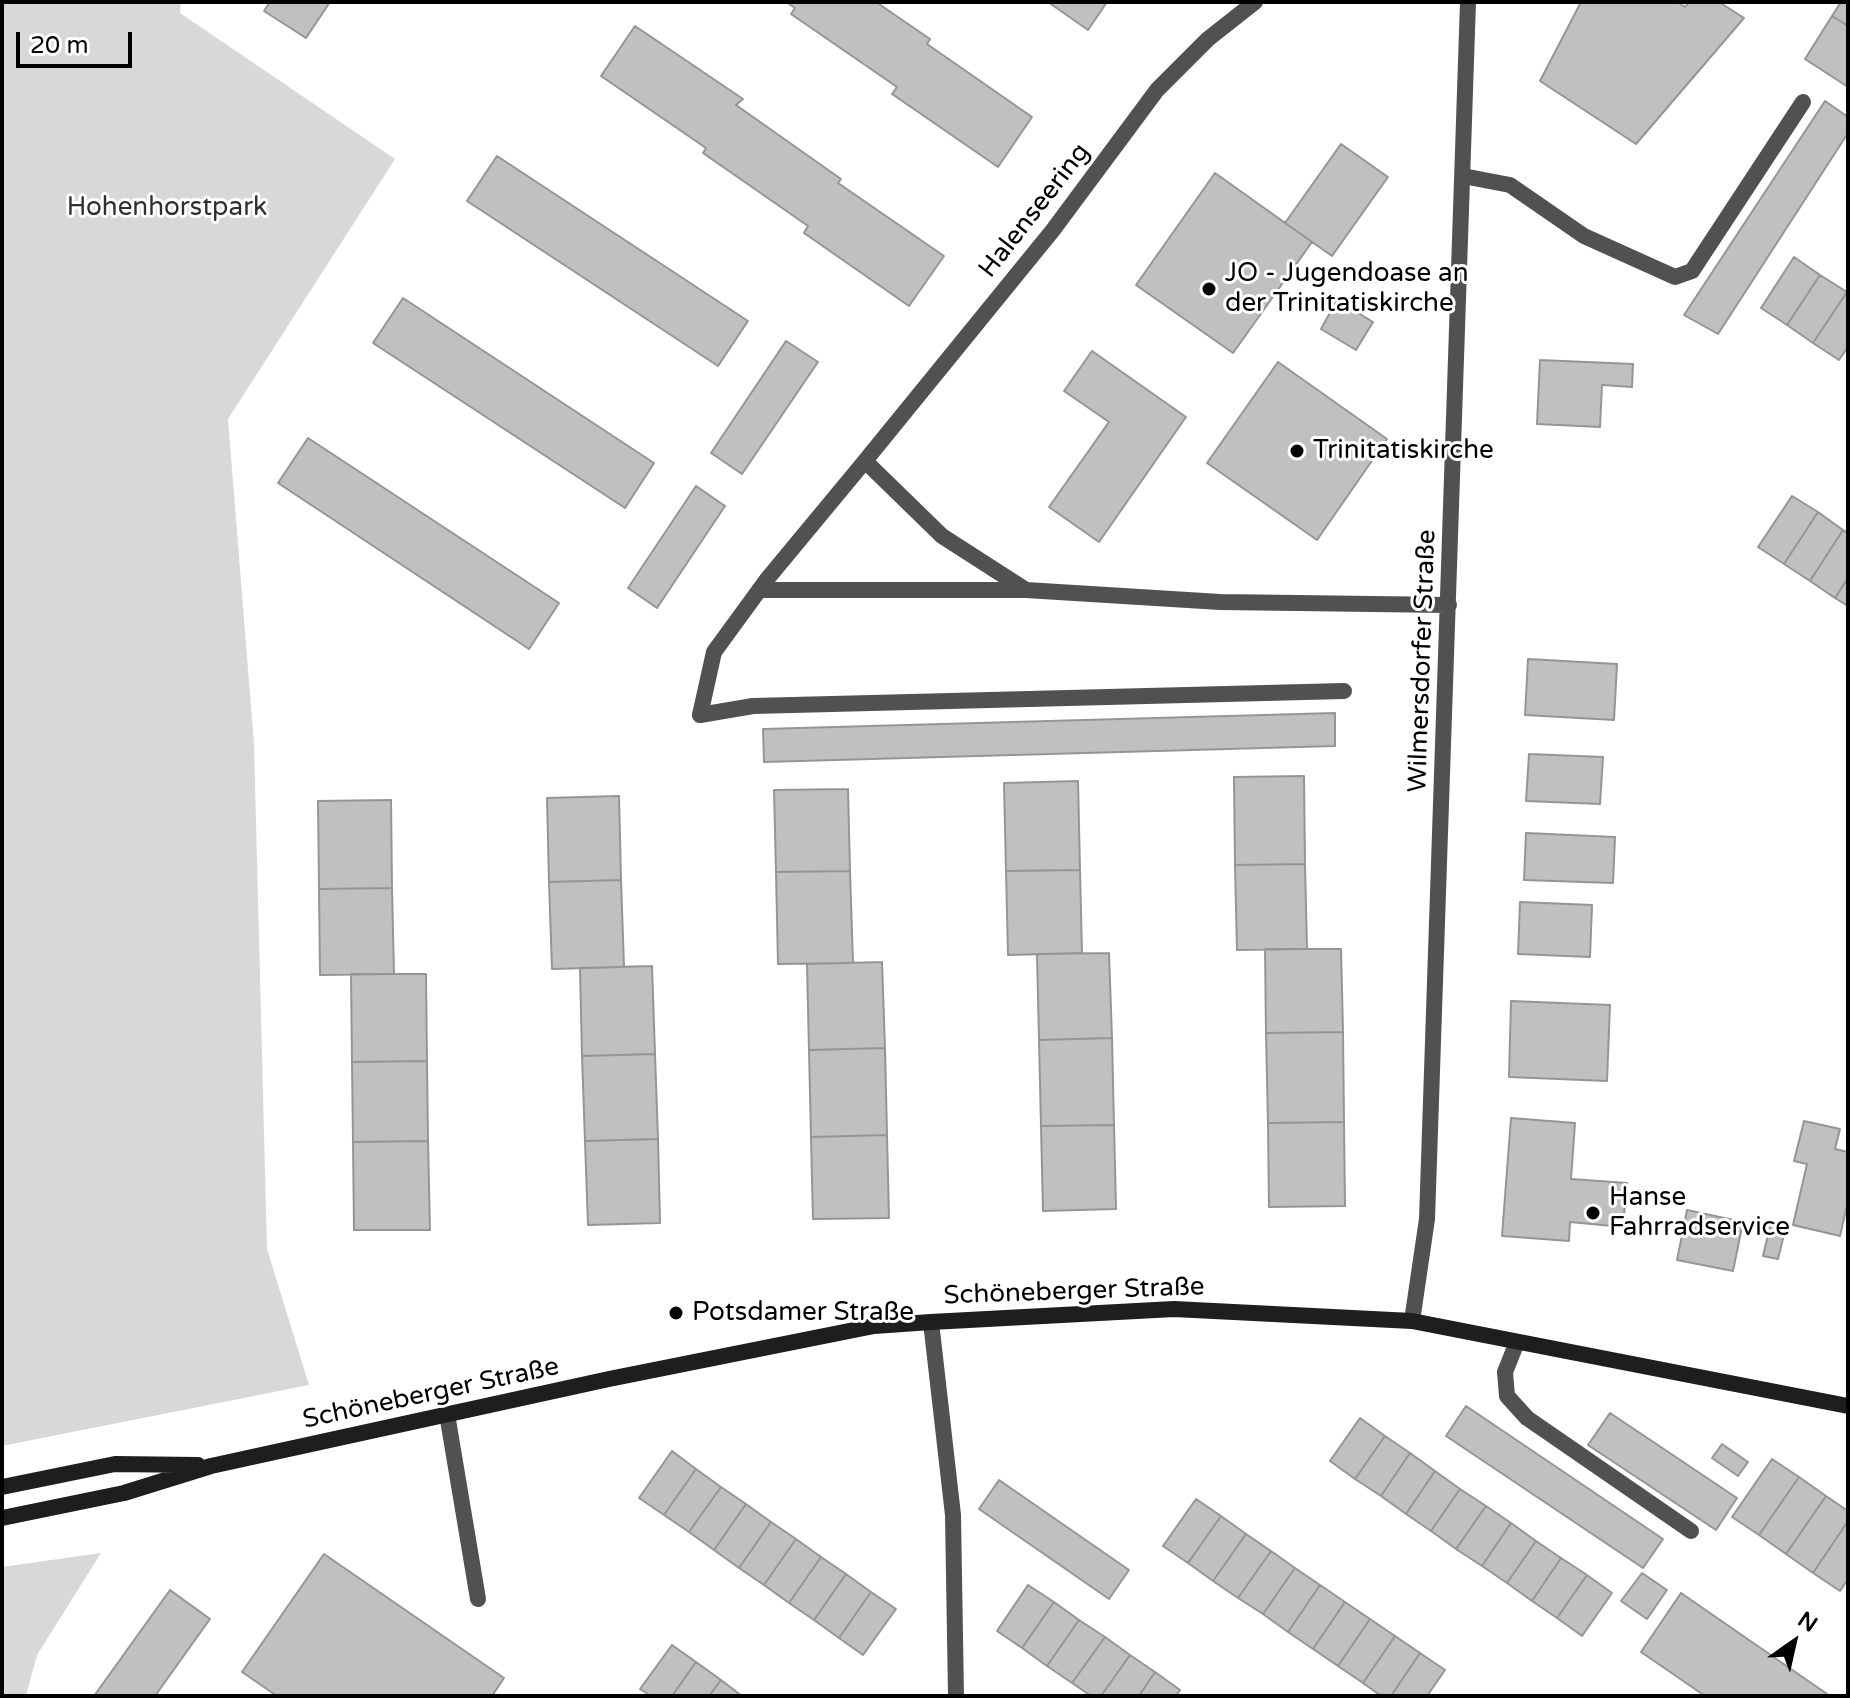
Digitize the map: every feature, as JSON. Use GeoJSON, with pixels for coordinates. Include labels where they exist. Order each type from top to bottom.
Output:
{"type":"FeatureCollection","features":[{"type":"Feature","properties":{"kind":"street","name":"Halenseering"},"geometry":{"type":"LineString","coordinates":[[1255,2],[1208,39],[1157,90],[1053,230],[759,590],[714,652],[700,715],[753,706],[1344,691]]}},
{"type":"Feature","properties":{"kind":"street","name":"Wilmersdorfer Straße"},"geometry":{"type":"LineString","coordinates":[[1412,1321],[1427,1219],[1468,2]]}},
{"type":"Feature","properties":{"kind":"street"},"geometry":{"type":"LineString","coordinates":[[1463,176],[1510,185],[1584,236],[1675,277],[1692,271],[1803,102]]}},
{"type":"Feature","properties":{"kind":"street"},"geometry":{"type":"LineString","coordinates":[[865,461],[942,536],[1026,590]]}},
{"type":"Feature","properties":{"kind":"street"},"geometry":{"type":"LineString","coordinates":[[759,590],[1026,590],[1220,602],[1449,605]]}},
{"type":"Feature","properties":{"kind":"street","name":"Schöneberger Straße"},"geometry":{"type":"LineString","coordinates":[[2,1518],[124,1493],[211,1466],[680,1364],[844,1332],[931,1322],[1174,1309],[1412,1321],[1848,1406]]}},
{"type":"Feature","properties":{"kind":"street"},"geometry":{"type":"LineString","coordinates":[[931,1322],[953,1515],[956,1696]]}},
{"type":"Feature","properties":{"kind":"street"},"geometry":{"type":"LineString","coordinates":[[1517,1342],[1505,1372],[1507,1396],[1527,1418],[1691,1531]]}},
{"type":"Feature","properties":{"kind":"street"},"geometry":{"type":"LineString","coordinates":[[447,1414],[478,1599]]}},
{"type":"Feature","properties":{"kind":"street","name":"Schöneberger Straße"},"geometry":{"type":"LineString","coordinates":[[2,1487],[115,1464],[211,1466]]}},
{"type":"Feature","properties":{"kind":"green space","name":"Hohenhorstpark"},"geometry":{"type":"Polygon","coordinates":[[[2,2],[181,2],[180,13],[395,159],[228,419],[254,744],[267,1249],[309,1385],[2,1446],[2,2]]]}},
{"type":"Feature","properties":{"kind":"green space"},"geometry":{"type":"Polygon","coordinates":[[[101,1553],[37,1655],[26,1696],[2,1696],[2,1567],[101,1553]]]}},
{"type":"Feature","properties":{"kind":"building"},"geometry":{"type":"Polygon","coordinates":[[[270,2],[330,2],[306,38],[264,11],[270,2]]]}},
{"type":"Feature","properties":{"kind":"building"},"geometry":{"type":"Polygon","coordinates":[[[786,2],[876,2],[930,39],[927,44],[1032,117],[998,167],[892,94],[897,87],[791,14],[795,8],[786,2]]]}},
{"type":"Feature","properties":{"kind":"building"},"geometry":{"type":"Polygon","coordinates":[[[1048,2],[1107,2],[1088,30],[1048,2]]]}},
{"type":"Feature","properties":{"kind":"building"},"geometry":{"type":"Polygon","coordinates":[[[1581,2],[1677,2],[1685,7],[1689,2],[1719,2],[1744,18],[1636,144],[1540,81],[1581,2]]]}},
{"type":"Feature","properties":{"kind":"building"},"geometry":{"type":"Polygon","coordinates":[[[1841,2],[1848,2],[1848,26],[1832,16],[1841,2]]]}},
{"type":"Feature","properties":{"kind":"building"},"geometry":{"type":"Polygon","coordinates":[[[1832,16],[1848,26],[1848,87],[1805,59],[1832,16]]]}},
{"type":"Feature","properties":{"kind":"building"},"geometry":{"type":"Polygon","coordinates":[[[635,26],[743,99],[736,105],[841,179],[838,183],[944,256],[909,306],[804,233],[808,226],[703,153],[706,148],[601,76],[635,26]]]}},
{"type":"Feature","properties":{"kind":"building"},"geometry":{"type":"Polygon","coordinates":[[[1825,101],[1848,117],[1848,133],[1718,334],[1684,315],[1825,101]]]}},
{"type":"Feature","properties":{"kind":"building"},"geometry":{"type":"Polygon","coordinates":[[[1341,144],[1388,177],[1332,256],[1285,223],[1341,144]]]}},
{"type":"Feature","properties":{"kind":"building"},"geometry":{"type":"Polygon","coordinates":[[[497,156],[748,321],[718,366],[467,201],[497,156]]]}},
{"type":"Feature","properties":{"kind":"building"},"geometry":{"type":"Polygon","coordinates":[[[1215,173],[1312,242],[1233,353],[1136,285],[1215,173]]]}},
{"type":"Feature","properties":{"kind":"building"},"geometry":{"type":"Polygon","coordinates":[[[1794,257],[1820,275],[1787,325],[1761,308],[1794,257]]]}},
{"type":"Feature","properties":{"kind":"building"},"geometry":{"type":"Polygon","coordinates":[[[1820,275],[1847,292],[1813,343],[1787,325],[1820,275]]]}},
{"type":"Feature","properties":{"kind":"building"},"geometry":{"type":"Polygon","coordinates":[[[1847,292],[1848,347],[1839,360],[1813,343],[1847,292]]]}},
{"type":"Feature","properties":{"kind":"building"},"geometry":{"type":"Polygon","coordinates":[[[403,298],[654,463],[625,508],[373,343],[403,298]]]}},
{"type":"Feature","properties":{"kind":"building"},"geometry":{"type":"Polygon","coordinates":[[[1337,300],[1373,322],[1356,350],[1321,329],[1337,300]]]}},
{"type":"Feature","properties":{"kind":"building"},"geometry":{"type":"Polygon","coordinates":[[[786,341],[818,362],[742,474],[711,453],[786,341]]]}},
{"type":"Feature","properties":{"kind":"building"},"geometry":{"type":"Polygon","coordinates":[[[1092,351],[1186,417],[1099,542],[1049,507],[1109,422],[1064,391],[1092,351]]]}},
{"type":"Feature","properties":{"kind":"building"},"geometry":{"type":"Polygon","coordinates":[[[1540,360],[1633,364],[1632,387],[1602,385],[1600,427],[1537,424],[1540,360]]]}},
{"type":"Feature","properties":{"kind":"building","name":"Trinitatiskirche"},"geometry":{"type":"Polygon","coordinates":[[[1278,362],[1387,439],[1317,540],[1207,463],[1278,362]]]}},
{"type":"Feature","properties":{"kind":"building"},"geometry":{"type":"Polygon","coordinates":[[[308,438],[559,603],[529,649],[278,483],[308,438]]]}},
{"type":"Feature","properties":{"kind":"building"},"geometry":{"type":"Polygon","coordinates":[[[696,486],[725,506],[657,608],[628,588],[696,486]]]}},
{"type":"Feature","properties":{"kind":"building"},"geometry":{"type":"Polygon","coordinates":[[[1792,496],[1818,512],[1784,564],[1758,547],[1792,496]]]}},
{"type":"Feature","properties":{"kind":"building"},"geometry":{"type":"Polygon","coordinates":[[[1818,512],[1843,530],[1810,581],[1784,564],[1818,512]]]}},
{"type":"Feature","properties":{"kind":"building"},"geometry":{"type":"Polygon","coordinates":[[[1843,530],[1848,533],[1848,578],[1835,598],[1810,581],[1843,530]]]}},
{"type":"Feature","properties":{"kind":"building"},"geometry":{"type":"Polygon","coordinates":[[[1848,578],[1848,606],[1835,598],[1848,578]]]}},
{"type":"Feature","properties":{"kind":"building"},"geometry":{"type":"Polygon","coordinates":[[[1528,659],[1617,664],[1614,720],[1525,715],[1528,659]]]}},
{"type":"Feature","properties":{"kind":"building"},"geometry":{"type":"Polygon","coordinates":[[[1335,713],[1335,746],[764,762],[763,729],[1335,713]]]}},
{"type":"Feature","properties":{"kind":"building"},"geometry":{"type":"Polygon","coordinates":[[[1529,754],[1603,757],[1600,804],[1526,801],[1529,754]]]}},
{"type":"Feature","properties":{"kind":"building"},"geometry":{"type":"Polygon","coordinates":[[[1304,776],[1305,864],[1235,865],[1234,777],[1304,776]]]}},
{"type":"Feature","properties":{"kind":"building"},"geometry":{"type":"Polygon","coordinates":[[[1078,781],[1080,870],[1006,871],[1004,783],[1078,781]]]}},
{"type":"Feature","properties":{"kind":"building"},"geometry":{"type":"Polygon","coordinates":[[[848,789],[850,871],[776,872],[774,790],[848,789]]]}},
{"type":"Feature","properties":{"kind":"building"},"geometry":{"type":"Polygon","coordinates":[[[619,796],[621,880],[549,882],[547,798],[619,796]]]}},
{"type":"Feature","properties":{"kind":"building"},"geometry":{"type":"Polygon","coordinates":[[[391,800],[392,888],[319,889],[318,801],[391,800]]]}},
{"type":"Feature","properties":{"kind":"building"},"geometry":{"type":"Polygon","coordinates":[[[1526,833],[1615,837],[1613,883],[1524,880],[1526,833]]]}},
{"type":"Feature","properties":{"kind":"building"},"geometry":{"type":"Polygon","coordinates":[[[1305,864],[1307,949],[1237,950],[1235,865],[1305,864]]]}},
{"type":"Feature","properties":{"kind":"building"},"geometry":{"type":"Polygon","coordinates":[[[1080,870],[1082,953],[1008,955],[1006,871],[1080,870]]]}},
{"type":"Feature","properties":{"kind":"building"},"geometry":{"type":"Polygon","coordinates":[[[850,871],[853,963],[778,964],[776,872],[850,871]]]}},
{"type":"Feature","properties":{"kind":"building"},"geometry":{"type":"Polygon","coordinates":[[[621,880],[624,967],[552,969],[549,882],[621,880]]]}},
{"type":"Feature","properties":{"kind":"building"},"geometry":{"type":"Polygon","coordinates":[[[392,888],[394,974],[320,975],[319,889],[392,888]]]}},
{"type":"Feature","properties":{"kind":"building"},"geometry":{"type":"Polygon","coordinates":[[[1520,902],[1592,905],[1590,957],[1518,954],[1520,902]]]}},
{"type":"Feature","properties":{"kind":"building"},"geometry":{"type":"Polygon","coordinates":[[[1265,949],[1341,949],[1343,1032],[1266,1033],[1265,949]]]}},
{"type":"Feature","properties":{"kind":"building"},"geometry":{"type":"Polygon","coordinates":[[[1109,953],[1112,1038],[1039,1040],[1037,954],[1109,953]]]}},
{"type":"Feature","properties":{"kind":"building"},"geometry":{"type":"Polygon","coordinates":[[[882,962],[885,1048],[809,1050],[807,964],[882,962]]]}},
{"type":"Feature","properties":{"kind":"building"},"geometry":{"type":"Polygon","coordinates":[[[652,966],[655,1054],[582,1056],[580,968],[652,966]]]}},
{"type":"Feature","properties":{"kind":"building"},"geometry":{"type":"Polygon","coordinates":[[[351,974],[426,974],[427,1061],[352,1062],[351,974]]]}},
{"type":"Feature","properties":{"kind":"building"},"geometry":{"type":"Polygon","coordinates":[[[1511,1001],[1610,1005],[1607,1081],[1509,1077],[1511,1001]]]}},
{"type":"Feature","properties":{"kind":"building"},"geometry":{"type":"Polygon","coordinates":[[[1343,1032],[1344,1122],[1268,1123],[1266,1033],[1343,1032]]]}},
{"type":"Feature","properties":{"kind":"building"},"geometry":{"type":"Polygon","coordinates":[[[1112,1038],[1114,1125],[1041,1126],[1039,1040],[1112,1038]]]}},
{"type":"Feature","properties":{"kind":"building"},"geometry":{"type":"Polygon","coordinates":[[[885,1048],[887,1135],[811,1137],[809,1050],[885,1048]]]}},
{"type":"Feature","properties":{"kind":"building"},"geometry":{"type":"Polygon","coordinates":[[[655,1054],[658,1139],[585,1141],[582,1056],[655,1054]]]}},
{"type":"Feature","properties":{"kind":"building"},"geometry":{"type":"Polygon","coordinates":[[[427,1061],[428,1141],[353,1142],[352,1062],[427,1061]]]}},
{"type":"Feature","properties":{"kind":"building"},"geometry":{"type":"Polygon","coordinates":[[[1511,1118],[1575,1123],[1571,1179],[1627,1183],[1623,1227],[1570,1222],[1569,1241],[1502,1236],[1511,1118]]]}},
{"type":"Feature","properties":{"kind":"building"},"geometry":{"type":"Polygon","coordinates":[[[1804,1121],[1840,1129],[1835,1149],[1848,1152],[1848,1201],[1840,1236],[1793,1225],[1807,1164],[1794,1161],[1804,1121]]]}},
{"type":"Feature","properties":{"kind":"building"},"geometry":{"type":"Polygon","coordinates":[[[1344,1122],[1345,1206],[1269,1207],[1268,1123],[1344,1122]]]}},
{"type":"Feature","properties":{"kind":"building"},"geometry":{"type":"Polygon","coordinates":[[[1114,1125],[1116,1209],[1043,1211],[1041,1126],[1114,1125]]]}},
{"type":"Feature","properties":{"kind":"building"},"geometry":{"type":"Polygon","coordinates":[[[887,1135],[889,1218],[813,1219],[811,1137],[887,1135]]]}},
{"type":"Feature","properties":{"kind":"building"},"geometry":{"type":"Polygon","coordinates":[[[658,1139],[660,1223],[588,1225],[585,1141],[658,1139]]]}},
{"type":"Feature","properties":{"kind":"building"},"geometry":{"type":"Polygon","coordinates":[[[428,1141],[430,1230],[354,1230],[353,1142],[428,1141]]]}},
{"type":"Feature","properties":{"kind":"building"},"geometry":{"type":"Polygon","coordinates":[[[1687,1210],[1743,1222],[1733,1271],[1677,1260],[1687,1210]]]}},
{"type":"Feature","properties":{"kind":"building"},"geometry":{"type":"Polygon","coordinates":[[[1771,1222],[1786,1226],[1778,1259],[1763,1256],[1771,1222]]]}},
{"type":"Feature","properties":{"kind":"building"},"geometry":{"type":"Polygon","coordinates":[[[1466,1406],[1663,1539],[1643,1568],[1446,1436],[1466,1406]]]}},
{"type":"Feature","properties":{"kind":"building"},"geometry":{"type":"Polygon","coordinates":[[[1610,1413],[1737,1498],[1716,1530],[1588,1445],[1610,1413]]]}},
{"type":"Feature","properties":{"kind":"building"},"geometry":{"type":"Polygon","coordinates":[[[1360,1418],[1385,1436],[1355,1479],[1330,1461],[1360,1418]]]}},
{"type":"Feature","properties":{"kind":"building"},"geometry":{"type":"Polygon","coordinates":[[[1385,1436],[1410,1453],[1381,1496],[1355,1479],[1385,1436]]]}},
{"type":"Feature","properties":{"kind":"building"},"geometry":{"type":"Polygon","coordinates":[[[1722,1444],[1748,1462],[1738,1476],[1712,1458],[1722,1444]]]}},
{"type":"Feature","properties":{"kind":"building"},"geometry":{"type":"Polygon","coordinates":[[[672,1451],[696,1469],[664,1515],[639,1498],[672,1451]]]}},
{"type":"Feature","properties":{"kind":"building"},"geometry":{"type":"Polygon","coordinates":[[[1410,1453],[1435,1471],[1406,1514],[1381,1496],[1410,1453]]]}},
{"type":"Feature","properties":{"kind":"building"},"geometry":{"type":"Polygon","coordinates":[[[1772,1459],[1799,1477],[1759,1535],[1732,1517],[1772,1459]]]}},
{"type":"Feature","properties":{"kind":"building"},"geometry":{"type":"Polygon","coordinates":[[[696,1469],[721,1487],[689,1532],[664,1515],[696,1469]]]}},
{"type":"Feature","properties":{"kind":"building"},"geometry":{"type":"Polygon","coordinates":[[[1435,1471],[1460,1489],[1431,1531],[1406,1514],[1435,1471]]]}},
{"type":"Feature","properties":{"kind":"building"},"geometry":{"type":"Polygon","coordinates":[[[1799,1477],[1826,1496],[1786,1554],[1759,1535],[1799,1477]]]}},
{"type":"Feature","properties":{"kind":"building"},"geometry":{"type":"Polygon","coordinates":[[[999,1480],[1129,1570],[1109,1599],[979,1509],[999,1480]]]}},
{"type":"Feature","properties":{"kind":"building"},"geometry":{"type":"Polygon","coordinates":[[[721,1487],[746,1504],[714,1550],[689,1532],[721,1487]]]}},
{"type":"Feature","properties":{"kind":"building"},"geometry":{"type":"Polygon","coordinates":[[[1460,1489],[1486,1506],[1456,1549],[1431,1531],[1460,1489]]]}},
{"type":"Feature","properties":{"kind":"building"},"geometry":{"type":"Polygon","coordinates":[[[1826,1496],[1848,1511],[1848,1521],[1813,1573],[1786,1554],[1826,1496]]]}},
{"type":"Feature","properties":{"kind":"building"},"geometry":{"type":"Polygon","coordinates":[[[1196,1499],[1221,1516],[1188,1563],[1163,1546],[1196,1499]]]}},
{"type":"Feature","properties":{"kind":"building"},"geometry":{"type":"Polygon","coordinates":[[[746,1504],[771,1522],[739,1568],[714,1550],[746,1504]]]}},
{"type":"Feature","properties":{"kind":"building"},"geometry":{"type":"Polygon","coordinates":[[[1486,1506],[1511,1523],[1482,1566],[1456,1549],[1486,1506]]]}},
{"type":"Feature","properties":{"kind":"building"},"geometry":{"type":"Polygon","coordinates":[[[1221,1516],[1246,1534],[1213,1581],[1188,1563],[1221,1516]]]}},
{"type":"Feature","properties":{"kind":"building"},"geometry":{"type":"Polygon","coordinates":[[[1848,1521],[1848,1579],[1840,1591],[1813,1573],[1848,1521]]]}},
{"type":"Feature","properties":{"kind":"building"},"geometry":{"type":"Polygon","coordinates":[[[771,1522],[796,1539],[764,1585],[739,1568],[771,1522]]]}},
{"type":"Feature","properties":{"kind":"building"},"geometry":{"type":"Polygon","coordinates":[[[1511,1523],[1536,1541],[1507,1583],[1482,1566],[1511,1523]]]}},
{"type":"Feature","properties":{"kind":"building"},"geometry":{"type":"Polygon","coordinates":[[[1246,1534],[1271,1551],[1238,1598],[1213,1581],[1246,1534]]]}},
{"type":"Feature","properties":{"kind":"building"},"geometry":{"type":"Polygon","coordinates":[[[796,1539],[821,1557],[789,1603],[764,1585],[796,1539]]]}},
{"type":"Feature","properties":{"kind":"building"},"geometry":{"type":"Polygon","coordinates":[[[1536,1541],[1561,1558],[1532,1601],[1507,1583],[1536,1541]]]}},
{"type":"Feature","properties":{"kind":"building"},"geometry":{"type":"Polygon","coordinates":[[[1271,1551],[1295,1568],[1263,1614],[1238,1598],[1271,1551]]]}},
{"type":"Feature","properties":{"kind":"building"},"geometry":{"type":"Polygon","coordinates":[[[324,1554],[504,1678],[492,1696],[277,1696],[242,1672],[324,1554]]]}},
{"type":"Feature","properties":{"kind":"building"},"geometry":{"type":"Polygon","coordinates":[[[821,1557],[846,1574],[814,1620],[789,1603],[821,1557]]]}},
{"type":"Feature","properties":{"kind":"building"},"geometry":{"type":"Polygon","coordinates":[[[1561,1558],[1587,1575],[1557,1618],[1532,1601],[1561,1558]]]}},
{"type":"Feature","properties":{"kind":"building"},"geometry":{"type":"Polygon","coordinates":[[[1295,1568],[1320,1585],[1288,1632],[1263,1614],[1295,1568]]]}},
{"type":"Feature","properties":{"kind":"building"},"geometry":{"type":"Polygon","coordinates":[[[1642,1573],[1667,1590],[1647,1619],[1621,1601],[1642,1573]]]}},
{"type":"Feature","properties":{"kind":"building"},"geometry":{"type":"Polygon","coordinates":[[[846,1574],[871,1592],[839,1638],[814,1620],[846,1574]]]}},
{"type":"Feature","properties":{"kind":"building"},"geometry":{"type":"Polygon","coordinates":[[[1587,1575],[1612,1593],[1582,1636],[1557,1618],[1587,1575]]]}},
{"type":"Feature","properties":{"kind":"building"},"geometry":{"type":"Polygon","coordinates":[[[1028,1585],[1054,1602],[1022,1648],[997,1631],[1028,1585]]]}},
{"type":"Feature","properties":{"kind":"building"},"geometry":{"type":"Polygon","coordinates":[[[1320,1585],[1345,1602],[1313,1649],[1288,1632],[1320,1585]]]}},
{"type":"Feature","properties":{"kind":"building"},"geometry":{"type":"Polygon","coordinates":[[[170,1590],[210,1619],[155,1696],[94,1696],[170,1590]]]}},
{"type":"Feature","properties":{"kind":"building"},"geometry":{"type":"Polygon","coordinates":[[[871,1592],[896,1609],[863,1655],[839,1638],[871,1592]]]}},
{"type":"Feature","properties":{"kind":"building"},"geometry":{"type":"Polygon","coordinates":[[[1681,1593],[1830,1696],[1705,1696],[1641,1652],[1681,1593]]]}},
{"type":"Feature","properties":{"kind":"building"},"geometry":{"type":"Polygon","coordinates":[[[1054,1602],[1079,1620],[1047,1666],[1022,1648],[1054,1602]]]}},
{"type":"Feature","properties":{"kind":"building"},"geometry":{"type":"Polygon","coordinates":[[[1345,1602],[1370,1619],[1338,1666],[1313,1649],[1345,1602]]]}},
{"type":"Feature","properties":{"kind":"building"},"geometry":{"type":"Polygon","coordinates":[[[1370,1619],[1395,1636],[1363,1683],[1338,1666],[1370,1619]]]}},
{"type":"Feature","properties":{"kind":"building"},"geometry":{"type":"Polygon","coordinates":[[[1079,1620],[1105,1637],[1072,1683],[1047,1666],[1079,1620]]]}},
{"type":"Feature","properties":{"kind":"building"},"geometry":{"type":"Polygon","coordinates":[[[1395,1636],[1420,1653],[1391,1696],[1381,1696],[1363,1683],[1395,1636]]]}},
{"type":"Feature","properties":{"kind":"building"},"geometry":{"type":"Polygon","coordinates":[[[1105,1637],[1130,1655],[1101,1696],[1091,1696],[1072,1683],[1105,1637]]]}},
{"type":"Feature","properties":{"kind":"building"},"geometry":{"type":"Polygon","coordinates":[[[672,1645],[696,1662],[672,1696],[651,1696],[640,1689],[672,1645]]]}},
{"type":"Feature","properties":{"kind":"building"},"geometry":{"type":"Polygon","coordinates":[[[1420,1653],[1445,1670],[1427,1696],[1391,1696],[1420,1653]]]}},
{"type":"Feature","properties":{"kind":"building"},"geometry":{"type":"Polygon","coordinates":[[[1130,1655],[1155,1672],[1139,1696],[1101,1696],[1130,1655]]]}},
{"type":"Feature","properties":{"kind":"building"},"geometry":{"type":"Polygon","coordinates":[[[696,1662],[721,1680],[709,1696],[672,1696],[696,1662]]]}},
{"type":"Feature","properties":{"kind":"building"},"geometry":{"type":"Polygon","coordinates":[[[1155,1672],[1180,1690],[1176,1696],[1139,1696],[1155,1672]]]}},
{"type":"Feature","properties":{"kind":"building"},"geometry":{"type":"Polygon","coordinates":[[[721,1680],[742,1696],[709,1696],[721,1680]]]}},
{"type":"Feature","properties":{"kind":"place","name":"JO - Jugendoase an der Trinitatiskirche"},"geometry":{"type":"Point","coordinates":[1209,289]}},
{"type":"Feature","properties":{"kind":"place","name":"Trinitatiskirche"},"geometry":{"type":"Point","coordinates":[1297,451]}},
{"type":"Feature","properties":{"kind":"place","name":"Hanse Fahrradservice"},"geometry":{"type":"Point","coordinates":[1593,1213]}},
{"type":"Feature","properties":{"kind":"place","name":"Potsdamer Straße"},"geometry":{"type":"Point","coordinates":[676,1313]}}]}
